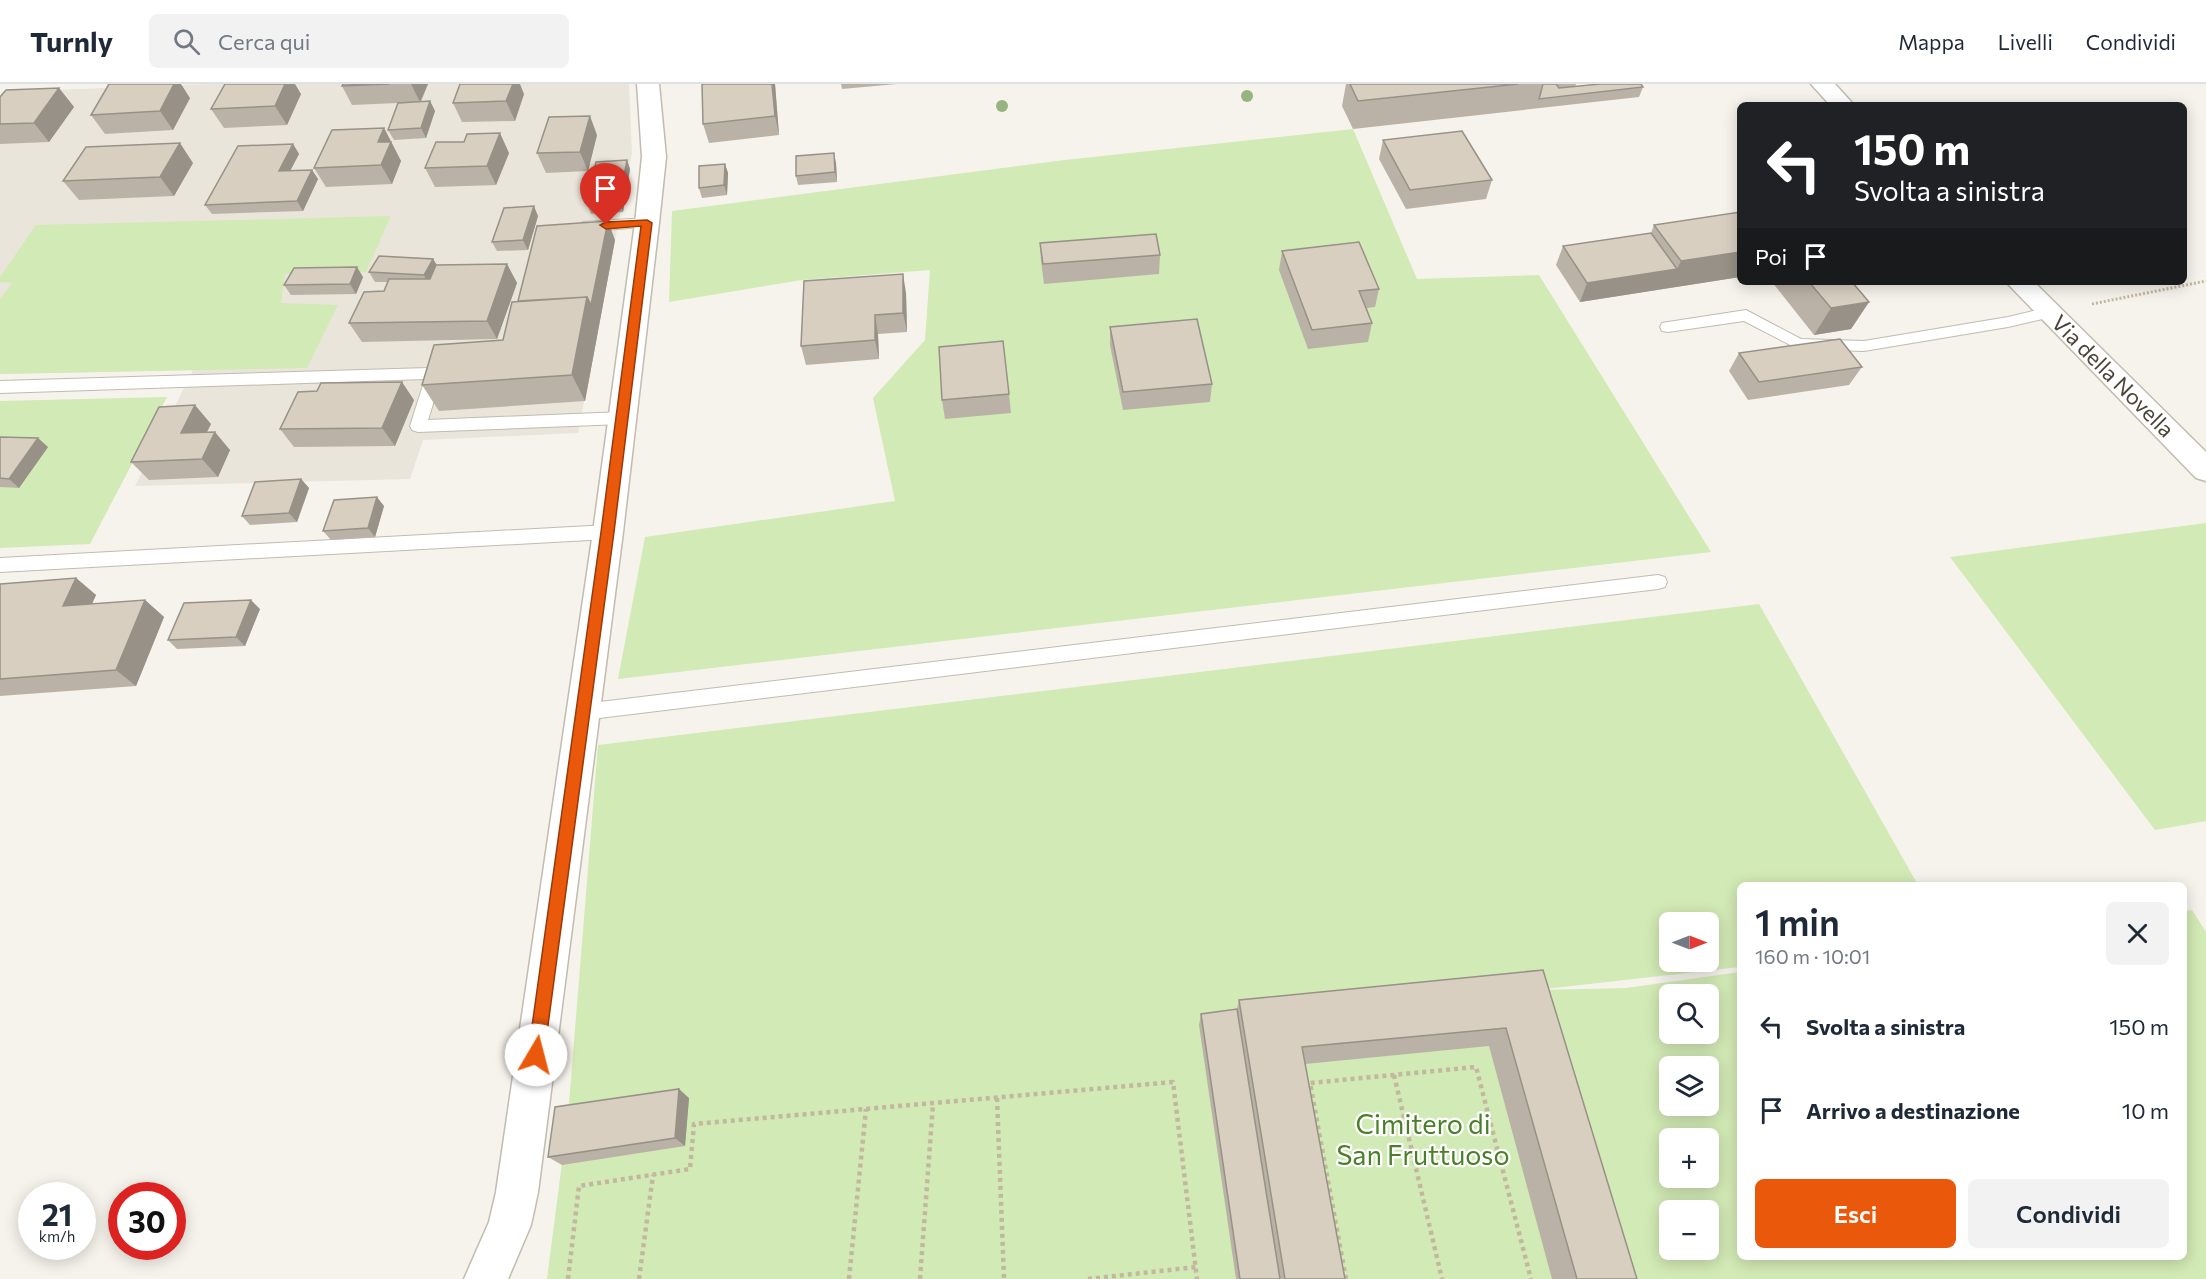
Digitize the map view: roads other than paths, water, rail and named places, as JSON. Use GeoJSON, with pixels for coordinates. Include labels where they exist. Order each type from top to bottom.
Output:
{"type":"FeatureCollection","features":[{"type":"Feature","properties":{"kind":"street"},"geometry":{"type":"LineString","coordinates":[[486,1279],[510,1225],[517,1192],[608,532],[654,157],[648,84]]}},
{"type":"Feature","properties":{"kind":"street"},"geometry":{"type":"LineString","coordinates":[[1822,84],[1840,102]]}},
{"type":"Feature","properties":{"kind":"street","name":"Via della Novella"},"geometry":{"type":"LineString","coordinates":[[2022,285],[2206,470]]}},
{"type":"Feature","properties":{"kind":"lane"},"geometry":{"type":"LineString","coordinates":[[567,228],[647,223]]}},
{"type":"Feature","properties":{"kind":"lane"},"geometry":{"type":"LineString","coordinates":[[1668,327],[1746,315],[1798,344],[1864,346],[2008,322],[2049,312]]}},
{"type":"Feature","properties":{"kind":"lane"},"geometry":{"type":"LineString","coordinates":[[440,353],[418,426],[622,418]]}},
{"type":"Feature","properties":{"kind":"lane"},"geometry":{"type":"LineString","coordinates":[[0,387],[435,373]]}},
{"type":"Feature","properties":{"kind":"lane"},"geometry":{"type":"LineString","coordinates":[[0,565],[608,532]]}},
{"type":"Feature","properties":{"kind":"lane"},"geometry":{"type":"LineString","coordinates":[[583,712],[1658,582]]}},
{"type":"Feature","properties":{"kind":"park label","name":"Cimitero di San Fruttuoso"},"geometry":{"type":"Point","coordinates":[1423,1140]}}]}
